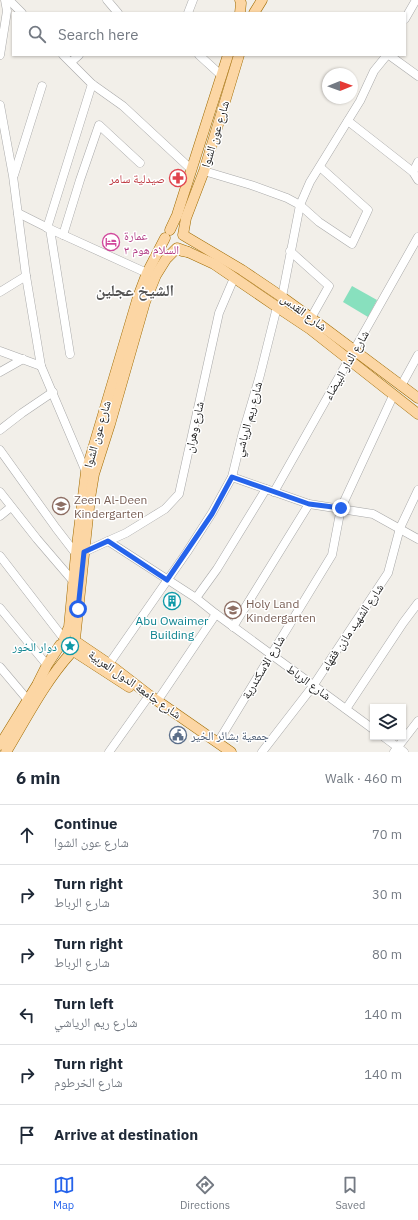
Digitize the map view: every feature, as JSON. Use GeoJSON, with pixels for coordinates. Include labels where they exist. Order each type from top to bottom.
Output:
{"type":"FeatureCollection","features":[{"type":"Feature","properties":{"kind":"main road"},"geometry":{"type":"LineString","coordinates":[[240,0],[240,12]]}},
{"type":"Feature","properties":{"kind":"main road"},"geometry":{"type":"LineString","coordinates":[[250,12],[251,0]]}},
{"type":"Feature","properties":{"kind":"main road"},"geometry":{"type":"LineString","coordinates":[[255,12],[262,0]]}},
{"type":"Feature","properties":{"kind":"main road","name":"شارع عون الشوا"},"geometry":{"type":"LineString","coordinates":[[6,752],[62,663],[69,644],[80,553],[86,472],[138,297],[147,273],[177,215],[228,56]]}},
{"type":"Feature","properties":{"kind":"main road","name":"شارع عون الشوا"},"geometry":{"type":"LineString","coordinates":[[183,235],[185,223],[204,171],[239,56]]}},
{"type":"Feature","properties":{"kind":"main road"},"geometry":{"type":"LineString","coordinates":[[185,223],[192,241]]}},
{"type":"Feature","properties":{"kind":"main road"},"geometry":{"type":"LineString","coordinates":[[176,229],[183,235],[184,241],[174,251],[166,244],[167,234],[176,229]]}},
{"type":"Feature","properties":{"kind":"main road","name":"شارع القدس"},"geometry":{"type":"LineString","coordinates":[[183,235],[242,270],[282,297],[418,398]]}},
{"type":"Feature","properties":{"kind":"main road","name":"شارع عون الشوا"},"geometry":{"type":"LineString","coordinates":[[1,742],[37,685],[47,665],[69,644],[73,581],[80,553],[94,474],[145,302],[156,275],[174,251]]}},
{"type":"Feature","properties":{"kind":"main road","name":"شارع القدس"},"geometry":{"type":"LineString","coordinates":[[174,251],[188,252],[214,264],[310,329],[393,396],[418,414]]}},
{"type":"Feature","properties":{"kind":"main road","name":"شارع جامعة الدول العربية"},"geometry":{"type":"LineString","coordinates":[[69,644],[109,664],[149,695],[231,752]]}},
{"type":"Feature","properties":{"kind":"main road","name":"شارع جامعة الدول العربية"},"geometry":{"type":"LineString","coordinates":[[69,644],[146,700],[218,747]]}},
{"type":"Feature","properties":{"kind":"street"},"geometry":{"type":"LineString","coordinates":[[0,55],[7,11],[5,0]]}},
{"type":"Feature","properties":{"kind":"street"},"geometry":{"type":"LineString","coordinates":[[9,0],[21,12]]}},
{"type":"Feature","properties":{"kind":"street"},"geometry":{"type":"LineString","coordinates":[[107,0],[117,12]]}},
{"type":"Feature","properties":{"kind":"street"},"geometry":{"type":"LineString","coordinates":[[188,12],[193,0]]}},
{"type":"Feature","properties":{"kind":"street"},"geometry":{"type":"LineString","coordinates":[[406,18],[416,0]]}},
{"type":"Feature","properties":{"kind":"street"},"geometry":{"type":"LineString","coordinates":[[64,56],[92,84],[123,106],[192,170]]}},
{"type":"Feature","properties":{"kind":"street"},"geometry":{"type":"LineString","coordinates":[[71,62],[78,56]]}},
{"type":"Feature","properties":{"kind":"street"},"geometry":{"type":"LineString","coordinates":[[200,56],[222,76]]}},
{"type":"Feature","properties":{"kind":"street"},"geometry":{"type":"LineString","coordinates":[[282,297],[300,204],[310,182],[348,121],[374,71],[387,56]]}},
{"type":"Feature","properties":{"kind":"street"},"geometry":{"type":"LineString","coordinates":[[389,56],[418,76]]}},
{"type":"Feature","properties":{"kind":"street"},"geometry":{"type":"LineString","coordinates":[[70,354],[49,229],[92,84]]}},
{"type":"Feature","properties":{"kind":"street"},"geometry":{"type":"LineString","coordinates":[[13,176],[42,86]]}},
{"type":"Feature","properties":{"kind":"street"},"geometry":{"type":"LineString","coordinates":[[0,105],[13,176],[26,276],[41,366],[86,472]]}},
{"type":"Feature","properties":{"kind":"street"},"geometry":{"type":"LineString","coordinates":[[348,121],[413,172],[418,180]]}},
{"type":"Feature","properties":{"kind":"street"},"geometry":{"type":"LineString","coordinates":[[63,235],[99,125],[140,163]]}},
{"type":"Feature","properties":{"kind":"street"},"geometry":{"type":"LineString","coordinates":[[413,172],[418,162]]}},
{"type":"Feature","properties":{"kind":"street"},"geometry":{"type":"LineString","coordinates":[[204,171],[252,185],[300,204],[319,222],[352,244],[368,210],[320,167]]}},
{"type":"Feature","properties":{"kind":"street"},"geometry":{"type":"LineString","coordinates":[[18,213],[49,229],[147,273]]}},
{"type":"Feature","properties":{"kind":"street","name":"شارع الدار البيضاء"},"geometry":{"type":"LineString","coordinates":[[196,598],[270,490],[355,350],[418,237]]}},
{"type":"Feature","properties":{"kind":"street"},"geometry":{"type":"LineString","coordinates":[[290,251],[328,286],[311,318]]}},
{"type":"Feature","properties":{"kind":"street"},"geometry":{"type":"LineString","coordinates":[[0,292],[26,276]]}},
{"type":"Feature","properties":{"kind":"street","name":"شارع وهران"},"geometry":{"type":"LineString","coordinates":[[108,541],[165,509],[179,494],[219,313],[234,278]]}},
{"type":"Feature","properties":{"kind":"street","name":"شارع ريم الرياشي"},"geometry":{"type":"LineString","coordinates":[[109,664],[212,514],[232,477],[277,307]]}},
{"type":"Feature","properties":{"kind":"street"},"geometry":{"type":"LineString","coordinates":[[0,351],[41,366]]}},
{"type":"Feature","properties":{"kind":"street"},"geometry":{"type":"LineString","coordinates":[[401,386],[418,355]]}},
{"type":"Feature","properties":{"kind":"street"},"geometry":{"type":"LineString","coordinates":[[0,372],[22,360]]}},
{"type":"Feature","properties":{"kind":"street"},"geometry":{"type":"LineString","coordinates":[[0,430],[53,392]]}},
{"type":"Feature","properties":{"kind":"street","name":"شارع الاسكندرية"},"geometry":{"type":"LineString","coordinates":[[218,747],[271,654],[332,554],[341,508],[393,396]]}},
{"type":"Feature","properties":{"kind":"street"},"geometry":{"type":"LineString","coordinates":[[0,450],[56,528],[80,553],[108,541]]}},
{"type":"Feature","properties":{"kind":"street"},"geometry":{"type":"LineString","coordinates":[[232,477],[288,498],[309,504],[373,514],[418,539]]}},
{"type":"Feature","properties":{"kind":"street","name":"شارع الشهيد مازن فقهاء"},"geometry":{"type":"LineString","coordinates":[[262,752],[313,686],[388,573],[400,528],[418,490]]}},
{"type":"Feature","properties":{"kind":"street"},"geometry":{"type":"LineString","coordinates":[[0,492],[37,540],[73,581]]}},
{"type":"Feature","properties":{"kind":"street"},"geometry":{"type":"LineString","coordinates":[[233,627],[309,504]]}},
{"type":"Feature","properties":{"kind":"street"},"geometry":{"type":"LineString","coordinates":[[0,516],[11,507]]}},
{"type":"Feature","properties":{"kind":"street","name":"شارع الرباط"},"geometry":{"type":"LineString","coordinates":[[108,541],[196,598],[233,627],[370,727]]}},
{"type":"Feature","properties":{"kind":"street"},"geometry":{"type":"LineString","coordinates":[[0,556],[69,644]]}},
{"type":"Feature","properties":{"kind":"street"},"geometry":{"type":"LineString","coordinates":[[346,709],[418,603]]}},
{"type":"Feature","properties":{"kind":"street"},"geometry":{"type":"LineString","coordinates":[[0,608],[47,665]]}},
{"type":"Feature","properties":{"kind":"street"},"geometry":{"type":"LineString","coordinates":[[158,700],[216,614]]}},
{"type":"Feature","properties":{"kind":"street"},"geometry":{"type":"LineString","coordinates":[[0,667],[27,699]]}},
{"type":"Feature","properties":{"kind":"street"},"geometry":{"type":"LineString","coordinates":[[109,752],[146,700]]}},
{"type":"Feature","properties":{"kind":"street"},"geometry":{"type":"LineString","coordinates":[[387,740],[399,750],[418,721]]}},
{"type":"Feature","properties":{"kind":"green space"},"geometry":{"type":"Polygon","coordinates":[[[352,286],[377,300],[368,317],[343,302],[352,286]]]}},
{"type":"Feature","properties":{"kind":"place","name":"صيدلية سامر"},"geometry":{"type":"Point","coordinates":[178,178]}},
{"type":"Feature","properties":{"kind":"place","name":"عمارة السلام هوم ٣"},"geometry":{"type":"Point","coordinates":[111,242]}},
{"type":"Feature","properties":{"kind":"place","name":"Zeen Al-Deen Kindergarten"},"geometry":{"type":"Point","coordinates":[61,506]}},
{"type":"Feature","properties":{"kind":"place","name":"Abu Owaimer Building"},"geometry":{"type":"Point","coordinates":[172,601]}},
{"type":"Feature","properties":{"kind":"place","name":"Holy Land Kindergarten"},"geometry":{"type":"Point","coordinates":[233,610]}},
{"type":"Feature","properties":{"kind":"place","name":"دوار الخور"},"geometry":{"type":"Point","coordinates":[70,646]}},
{"type":"Feature","properties":{"kind":"place","name":"جمعية بشائر الخير"},"geometry":{"type":"Point","coordinates":[178,735]}},
{"type":"Feature","properties":{"kind":"district","name":"الشيخ عجلين"},"geometry":{"type":"Point","coordinates":[135,290]}},
{"type":"Feature","properties":{"kind":"route"},"geometry":{"type":"LineString","coordinates":[[78,609],[84,552],[108,541],[167,580],[212,514],[232,477],[288,498],[309,504],[341,508]]}}]}
